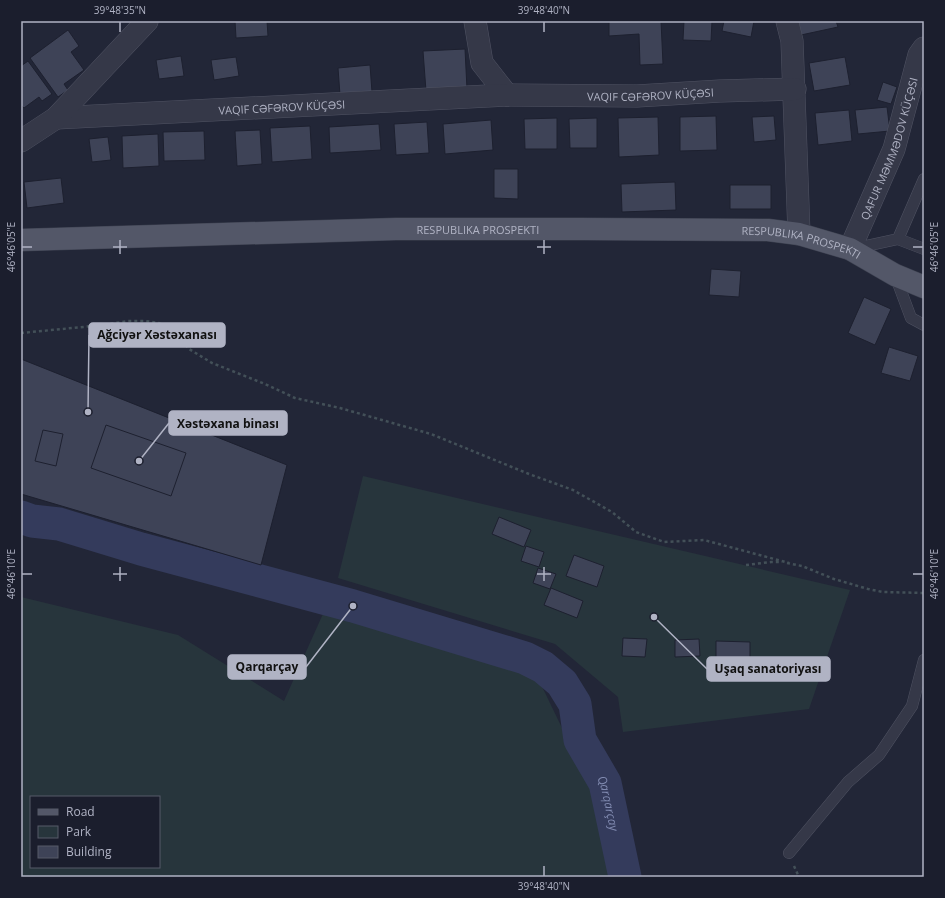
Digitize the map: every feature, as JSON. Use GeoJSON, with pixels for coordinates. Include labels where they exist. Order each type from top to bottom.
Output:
{"type":"FeatureCollection","features":[{"type":"Feature","properties":{"kind":"main road","name":"RESPUBLIKA PROSPEKTI"},"geometry":{"type":"LineString","coordinates":[[21,240],[404,229],[760,230],[798,234],[850,249],[895,275],[924,287]]}},
{"type":"Feature","properties":{"kind":"street","name":"VAQIF CƏFƏROV KÜÇƏSI"},"geometry":{"type":"LineString","coordinates":[[21,140],[56,118],[147,21]]}},
{"type":"Feature","properties":{"kind":"street"},"geometry":{"type":"LineString","coordinates":[[475,21],[482,63],[507,95]]}},
{"type":"Feature","properties":{"kind":"street"},"geometry":{"type":"LineString","coordinates":[[787,21],[792,41],[795,89],[798,234]]}},
{"type":"Feature","properties":{"kind":"street","name":"QAFUR MƏMMƏDOV KÜÇƏSI"},"geometry":{"type":"LineString","coordinates":[[850,249],[894,149],[914,74],[920,55],[924,48]]}},
{"type":"Feature","properties":{"kind":"street","name":"VAQIF CƏFƏROV KÜÇƏSI"},"geometry":{"type":"LineString","coordinates":[[56,118],[507,95],[637,96],[720,91],[795,89]]}},
{"type":"Feature","properties":{"kind":"lane"},"geometry":{"type":"LineString","coordinates":[[898,239],[924,179]]}},
{"type":"Feature","properties":{"kind":"lane"},"geometry":{"type":"LineString","coordinates":[[850,249],[898,239],[924,249]]}},
{"type":"Feature","properties":{"kind":"lane"},"geometry":{"type":"LineString","coordinates":[[895,275],[911,318],[924,325]]}},
{"type":"Feature","properties":{"kind":"lane"},"geometry":{"type":"LineString","coordinates":[[789,853],[848,782],[879,755],[912,706],[924,660]]}},
{"type":"Feature","properties":{"kind":"path"},"geometry":{"type":"LineString","coordinates":[[21,333],[128,322],[159,323],[174,331],[189,349],[212,363],[265,384],[295,398],[340,408],[431,434],[529,474],[573,490],[612,512],[636,532],[664,542],[704,540],[789,563],[868,589],[883,592],[924,593]]}},
{"type":"Feature","properties":{"kind":"path"},"geometry":{"type":"LineString","coordinates":[[746,565],[771,562],[789,563]]}},
{"type":"Feature","properties":{"kind":"green space"},"geometry":{"type":"Polygon","coordinates":[[[363,476],[850,590],[809,709],[623,732],[618,697],[555,644],[338,578],[363,476]]]}},
{"type":"Feature","properties":{"kind":"green space"},"geometry":{"type":"Polygon","coordinates":[[[21,597],[178,635],[284,701],[326,607],[535,672],[590,786],[613,877],[21,877],[21,597]]]}},
{"type":"Feature","properties":{"kind":"building"},"geometry":{"type":"Polygon","coordinates":[[[235,21],[267,21],[268,36],[236,38],[235,21]]]}},
{"type":"Feature","properties":{"kind":"building"},"geometry":{"type":"Polygon","coordinates":[[[609,21],[661,21],[663,64],[640,65],[639,34],[609,36],[609,21]]]}},
{"type":"Feature","properties":{"kind":"building"},"geometry":{"type":"Polygon","coordinates":[[[684,21],[712,21],[711,41],[683,40],[684,21]]]}},
{"type":"Feature","properties":{"kind":"building"},"geometry":{"type":"Polygon","coordinates":[[[724,21],[754,21],[751,37],[722,31],[724,21]]]}},
{"type":"Feature","properties":{"kind":"building"},"geometry":{"type":"Polygon","coordinates":[[[797,21],[836,21],[838,27],[801,35],[797,21]]]}},
{"type":"Feature","properties":{"kind":"building"},"geometry":{"type":"Polygon","coordinates":[[[68,30],[79,46],[71,52],[84,70],[64,84],[68,90],[58,97],[30,58],[68,30]]]}},
{"type":"Feature","properties":{"kind":"building"},"geometry":{"type":"Polygon","coordinates":[[[465,49],[467,89],[426,91],[423,51],[465,49]]]}},
{"type":"Feature","properties":{"kind":"building"},"geometry":{"type":"Polygon","coordinates":[[[181,56],[184,76],[159,79],[156,60],[181,56]]]}},
{"type":"Feature","properties":{"kind":"building"},"geometry":{"type":"Polygon","coordinates":[[[236,57],[239,76],[214,80],[211,60],[236,57]]]}},
{"type":"Feature","properties":{"kind":"building"},"geometry":{"type":"Polygon","coordinates":[[[845,57],[850,85],[814,91],[809,63],[845,57]]]}},
{"type":"Feature","properties":{"kind":"building"},"geometry":{"type":"Polygon","coordinates":[[[28,61],[52,94],[42,101],[39,97],[24,108],[21,105],[21,66],[28,61]]]}},
{"type":"Feature","properties":{"kind":"building"},"geometry":{"type":"Polygon","coordinates":[[[370,65],[372,92],[340,95],[338,68],[370,65]]]}},
{"type":"Feature","properties":{"kind":"building"},"geometry":{"type":"Polygon","coordinates":[[[883,82],[897,87],[891,104],[877,100],[883,82]]]}},
{"type":"Feature","properties":{"kind":"building"},"geometry":{"type":"Polygon","coordinates":[[[887,107],[890,131],[858,134],[855,110],[887,107]]]}},
{"type":"Feature","properties":{"kind":"building"},"geometry":{"type":"Polygon","coordinates":[[[849,110],[852,141],[818,145],[815,113],[849,110]]]}},
{"type":"Feature","properties":{"kind":"building"},"geometry":{"type":"Polygon","coordinates":[[[716,116],[717,150],[680,151],[680,117],[716,116]]]}},
{"type":"Feature","properties":{"kind":"building"},"geometry":{"type":"Polygon","coordinates":[[[774,116],[776,140],[754,142],[752,117],[774,116]]]}},
{"type":"Feature","properties":{"kind":"building"},"geometry":{"type":"Polygon","coordinates":[[[658,117],[659,155],[619,157],[618,118],[658,117]]]}},
{"type":"Feature","properties":{"kind":"building"},"geometry":{"type":"Polygon","coordinates":[[[557,118],[557,149],[525,149],[524,119],[557,118]]]}},
{"type":"Feature","properties":{"kind":"building"},"geometry":{"type":"Polygon","coordinates":[[[597,118],[597,148],[570,148],[569,119],[597,118]]]}},
{"type":"Feature","properties":{"kind":"building"},"geometry":{"type":"Polygon","coordinates":[[[491,120],[493,150],[445,154],[443,124],[491,120]]]}},
{"type":"Feature","properties":{"kind":"building"},"geometry":{"type":"Polygon","coordinates":[[[427,122],[429,153],[396,155],[394,124],[427,122]]]}},
{"type":"Feature","properties":{"kind":"building"},"geometry":{"type":"Polygon","coordinates":[[[379,124],[381,150],[330,153],[329,127],[379,124]]]}},
{"type":"Feature","properties":{"kind":"building"},"geometry":{"type":"Polygon","coordinates":[[[310,126],[312,159],[272,162],[270,128],[310,126]]]}},
{"type":"Feature","properties":{"kind":"building"},"geometry":{"type":"Polygon","coordinates":[[[260,130],[262,164],[237,166],[235,131],[260,130]]]}},
{"type":"Feature","properties":{"kind":"building"},"geometry":{"type":"Polygon","coordinates":[[[204,131],[205,160],[164,161],[163,132],[204,131]]]}},
{"type":"Feature","properties":{"kind":"building"},"geometry":{"type":"Polygon","coordinates":[[[158,134],[159,166],[123,168],[122,136],[158,134]]]}},
{"type":"Feature","properties":{"kind":"building"},"geometry":{"type":"Polygon","coordinates":[[[108,137],[111,160],[92,162],[89,139],[108,137]]]}},
{"type":"Feature","properties":{"kind":"building"},"geometry":{"type":"Polygon","coordinates":[[[494,169],[518,169],[518,199],[494,198],[494,169]]]}},
{"type":"Feature","properties":{"kind":"building"},"geometry":{"type":"Polygon","coordinates":[[[61,178],[64,203],[27,208],[24,182],[61,178]]]}},
{"type":"Feature","properties":{"kind":"building"},"geometry":{"type":"Polygon","coordinates":[[[675,182],[676,210],[622,212],[621,184],[675,182]]]}},
{"type":"Feature","properties":{"kind":"building"},"geometry":{"type":"Polygon","coordinates":[[[730,185],[771,185],[771,209],[730,209],[730,185]]]}},
{"type":"Feature","properties":{"kind":"building"},"geometry":{"type":"Polygon","coordinates":[[[711,269],[741,271],[739,297],[709,295],[711,269]]]}},
{"type":"Feature","properties":{"kind":"building"},"geometry":{"type":"Polygon","coordinates":[[[864,297],[891,309],[875,345],[848,333],[864,297]]]}},
{"type":"Feature","properties":{"kind":"building"},"geometry":{"type":"Polygon","coordinates":[[[889,347],[918,356],[910,381],[881,373],[889,347]]]}},
{"type":"Feature","properties":{"kind":"building"},"geometry":{"type":"Polygon","coordinates":[[[21,359],[287,465],[261,565],[21,494],[21,359]]]}},
{"type":"Feature","properties":{"kind":"building"},"geometry":{"type":"Polygon","coordinates":[[[106,425],[186,453],[171,496],[91,468],[106,425]]]}},
{"type":"Feature","properties":{"kind":"building"},"geometry":{"type":"Polygon","coordinates":[[[43,430],[63,434],[56,466],[35,461],[43,430]]]}},
{"type":"Feature","properties":{"kind":"building"},"geometry":{"type":"Polygon","coordinates":[[[499,517],[531,530],[524,547],[492,534],[499,517]]]}},
{"type":"Feature","properties":{"kind":"building"},"geometry":{"type":"Polygon","coordinates":[[[526,546],[544,552],[539,567],[521,561],[526,546]]]}},
{"type":"Feature","properties":{"kind":"building"},"geometry":{"type":"Polygon","coordinates":[[[574,555],[604,566],[597,587],[566,576],[574,555]]]}},
{"type":"Feature","properties":{"kind":"building"},"geometry":{"type":"Polygon","coordinates":[[[538,568],[556,574],[550,589],[533,583],[538,568]]]}},
{"type":"Feature","properties":{"kind":"building"},"geometry":{"type":"Polygon","coordinates":[[[551,588],[583,601],[577,618],[544,605],[551,588]]]}},
{"type":"Feature","properties":{"kind":"building"},"geometry":{"type":"Polygon","coordinates":[[[623,638],[647,639],[645,657],[622,656],[623,638]]]}},
{"type":"Feature","properties":{"kind":"building"},"geometry":{"type":"Polygon","coordinates":[[[699,639],[700,656],[675,657],[675,640],[699,639]]]}},
{"type":"Feature","properties":{"kind":"building"},"geometry":{"type":"Polygon","coordinates":[[[716,641],[750,642],[750,660],[716,660],[716,641]]]}},
{"type":"Feature","properties":{"kind":"waterway","name":"Qarqarçay"},"geometry":{"type":"LineString","coordinates":[[21,517],[32,521],[59,524],[141,549],[353,606],[525,658],[543,667],[562,683],[575,704],[580,740],[605,783],[625,877]]}},
{"type":"Feature","properties":{"kind":"place","name":"Ağciyər Xəstəxanası"},"geometry":{"type":"Point","coordinates":[88,412]}},
{"type":"Feature","properties":{"kind":"place","name":"Xəstəxana binası"},"geometry":{"type":"Point","coordinates":[139,461]}},
{"type":"Feature","properties":{"kind":"place","name":"Qarqarçay"},"geometry":{"type":"Point","coordinates":[353,606]}},
{"type":"Feature","properties":{"kind":"place","name":"Uşaq sanatoriyası"},"geometry":{"type":"Point","coordinates":[654,617]}}]}
